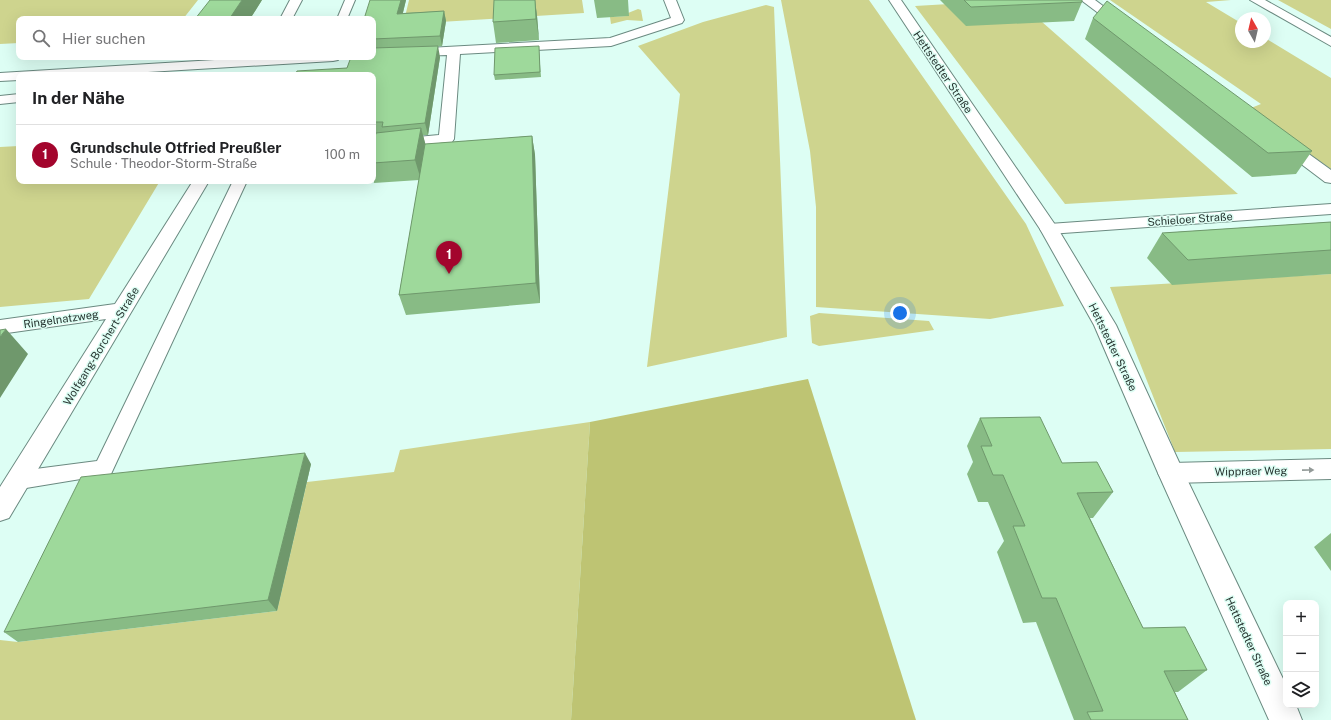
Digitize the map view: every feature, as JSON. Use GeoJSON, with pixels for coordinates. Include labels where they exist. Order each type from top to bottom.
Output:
{"type":"FeatureCollection","features":[{"type":"Feature","properties":{"kind":"street"},"geometry":{"type":"LineString","coordinates":[[288,16],[296,0]]}},
{"type":"Feature","properties":{"kind":"street"},"geometry":{"type":"LineString","coordinates":[[376,55],[611,42],[678,20],[670,0]]}},
{"type":"Feature","properties":{"kind":"street","name":"Hettstedter Straße"},"geometry":{"type":"LineString","coordinates":[[895,0],[1049,229],[1105,325],[1171,473],[1286,720]]}},
{"type":"Feature","properties":{"kind":"street"},"geometry":{"type":"LineString","coordinates":[[1087,0],[1138,37]]}},
{"type":"Feature","properties":{"kind":"street"},"geometry":{"type":"LineString","coordinates":[[1256,0],[1331,42]]}},
{"type":"Feature","properties":{"kind":"street"},"geometry":{"type":"LineString","coordinates":[[376,146],[446,139],[454,51]]}},
{"type":"Feature","properties":{"kind":"street"},"geometry":{"type":"LineString","coordinates":[[72,72],[250,60]]}},
{"type":"Feature","properties":{"kind":"street"},"geometry":{"type":"LineString","coordinates":[[258,72],[264,60]]}},
{"type":"Feature","properties":{"kind":"street"},"geometry":{"type":"LineString","coordinates":[[0,77],[16,76]]}},
{"type":"Feature","properties":{"kind":"street"},"geometry":{"type":"LineString","coordinates":[[1273,135],[1331,178]]}},
{"type":"Feature","properties":{"kind":"street","name":"Wolfgang-Borchert-Straße"},"geometry":{"type":"LineString","coordinates":[[0,510],[20,480],[198,184]]}},
{"type":"Feature","properties":{"kind":"street","name":"Schieloer Straße"},"geometry":{"type":"LineString","coordinates":[[1049,229],[1331,209]]}},
{"type":"Feature","properties":{"kind":"street","name":"Ringelnatzweg"},"geometry":{"type":"LineString","coordinates":[[0,327],[123,310]]}},
{"type":"Feature","properties":{"kind":"street","name":"Wippraer Weg"},"geometry":{"type":"LineString","coordinates":[[1171,473],[1331,469]]}},
{"type":"Feature","properties":{"kind":"lane"},"geometry":{"type":"LineString","coordinates":[[343,16],[350,0]]}},
{"type":"Feature","properties":{"kind":"lane"},"geometry":{"type":"LineString","coordinates":[[0,100],[16,98]]}},
{"type":"Feature","properties":{"kind":"lane"},"geometry":{"type":"LineString","coordinates":[[20,480],[104,468],[239,184]]}},
{"type":"Feature","properties":{"kind":"green space"},"geometry":{"type":"Polygon","coordinates":[[[0,0],[198,0],[185,16],[16,16],[16,43],[0,44],[0,0]]]}},
{"type":"Feature","properties":{"kind":"green space"},"geometry":{"type":"Polygon","coordinates":[[[409,0],[582,0],[584,13],[440,22],[404,21],[409,0]]]}},
{"type":"Feature","properties":{"kind":"green space"},"geometry":{"type":"Polygon","coordinates":[[[781,0],[869,0],[1026,224],[1064,306],[990,319],[816,307],[816,207],[810,151],[781,0]]]}},
{"type":"Feature","properties":{"kind":"green space"},"geometry":{"type":"Polygon","coordinates":[[[1017,0],[1238,194],[1065,204],[915,6],[1017,0]]]}},
{"type":"Feature","properties":{"kind":"green space"},"geometry":{"type":"Polygon","coordinates":[[[1110,0],[1231,0],[1206,2],[1235,19],[1235,48],[1271,48],[1271,42],[1331,78],[1331,169],[1246,110],[1261,104],[1110,0]]]}},
{"type":"Feature","properties":{"kind":"green space"},"geometry":{"type":"Polygon","coordinates":[[[1278,0],[1331,0],[1331,29],[1278,0]]]}},
{"type":"Feature","properties":{"kind":"green space"},"geometry":{"type":"Polygon","coordinates":[[[766,5],[774,7],[787,337],[647,367],[680,94],[638,46],[703,22],[766,5]]]}},
{"type":"Feature","properties":{"kind":"green space"},"geometry":{"type":"Polygon","coordinates":[[[638,9],[641,10],[643,21],[627,20],[611,24],[610,17],[628,16],[628,13],[638,9]]]}},
{"type":"Feature","properties":{"kind":"green space"},"geometry":{"type":"Polygon","coordinates":[[[16,146],[16,184],[158,184],[89,299],[0,307],[0,147],[16,146]]]}},
{"type":"Feature","properties":{"kind":"green space"},"geometry":{"type":"Polygon","coordinates":[[[1331,274],[1331,449],[1175,452],[1110,287],[1331,274]]]}},
{"type":"Feature","properties":{"kind":"green space"},"geometry":{"type":"Polygon","coordinates":[[[819,313],[929,321],[934,330],[819,346],[812,343],[810,316],[819,313]]]}},
{"type":"Feature","properties":{"kind":"green space"},"geometry":{"type":"Polygon","coordinates":[[[808,379],[916,720],[571,720],[590,422],[808,379]]]}},
{"type":"Feature","properties":{"kind":"green space"},"geometry":{"type":"Polygon","coordinates":[[[590,422],[571,720],[0,720],[0,640],[18,642],[277,611],[307,482],[394,472],[400,450],[590,422]]]}},
{"type":"Feature","properties":{"kind":"building"},"geometry":{"type":"Polygon","coordinates":[[[210,0],[242,0],[231,16],[197,16],[210,0]]]}},
{"type":"Feature","properties":{"kind":"building"},"geometry":{"type":"Polygon","coordinates":[[[370,0],[401,0],[397,14],[444,11],[440,36],[376,39],[376,16],[365,16],[370,0]]]}},
{"type":"Feature","properties":{"kind":"building"},"geometry":{"type":"Polygon","coordinates":[[[494,0],[535,0],[536,19],[493,22],[494,0]]]}},
{"type":"Feature","properties":{"kind":"building"},"geometry":{"type":"Polygon","coordinates":[[[964,0],[1082,0],[1082,2],[971,7],[964,0]]]}},
{"type":"Feature","properties":{"kind":"building"},"geometry":{"type":"Polygon","coordinates":[[[1107,1],[1312,151],[1268,153],[1093,18],[1107,1]]]}},
{"type":"Feature","properties":{"kind":"building"},"geometry":{"type":"Polygon","coordinates":[[[438,46],[425,123],[382,127],[383,122],[376,122],[376,72],[296,72],[347,68],[350,60],[376,60],[376,48],[438,46]]]}},
{"type":"Feature","properties":{"kind":"building"},"geometry":{"type":"Polygon","coordinates":[[[539,46],[540,72],[494,75],[495,48],[539,46]]]}},
{"type":"Feature","properties":{"kind":"building"},"geometry":{"type":"Polygon","coordinates":[[[421,128],[415,160],[376,163],[376,133],[421,128]]]}},
{"type":"Feature","properties":{"kind":"building"},"geometry":{"type":"Polygon","coordinates":[[[532,136],[536,283],[399,295],[425,144],[532,136]]]}},
{"type":"Feature","properties":{"kind":"building"},"geometry":{"type":"Polygon","coordinates":[[[1331,222],[1331,250],[1188,260],[1162,233],[1331,222]]]}},
{"type":"Feature","properties":{"kind":"building"},"geometry":{"type":"Polygon","coordinates":[[[6,329],[0,337],[0,330],[6,329]]]}},
{"type":"Feature","properties":{"kind":"building"},"geometry":{"type":"Polygon","coordinates":[[[1040,417],[1062,463],[1097,462],[1113,492],[1077,493],[1143,628],[1185,627],[1207,670],[1164,671],[1188,720],[1091,720],[1087,712],[1103,711],[1056,598],[1042,598],[1013,526],[1025,526],[1003,475],[993,475],[981,446],[992,446],[980,418],[1040,417]]]}},
{"type":"Feature","properties":{"kind":"building"},"geometry":{"type":"Polygon","coordinates":[[[305,453],[268,600],[4,632],[81,477],[305,453]]]}},
{"type":"Feature","properties":{"kind":"place","name":"Grundschule Otfried Preußler"},"geometry":{"type":"Point","coordinates":[449,274]}}]}
